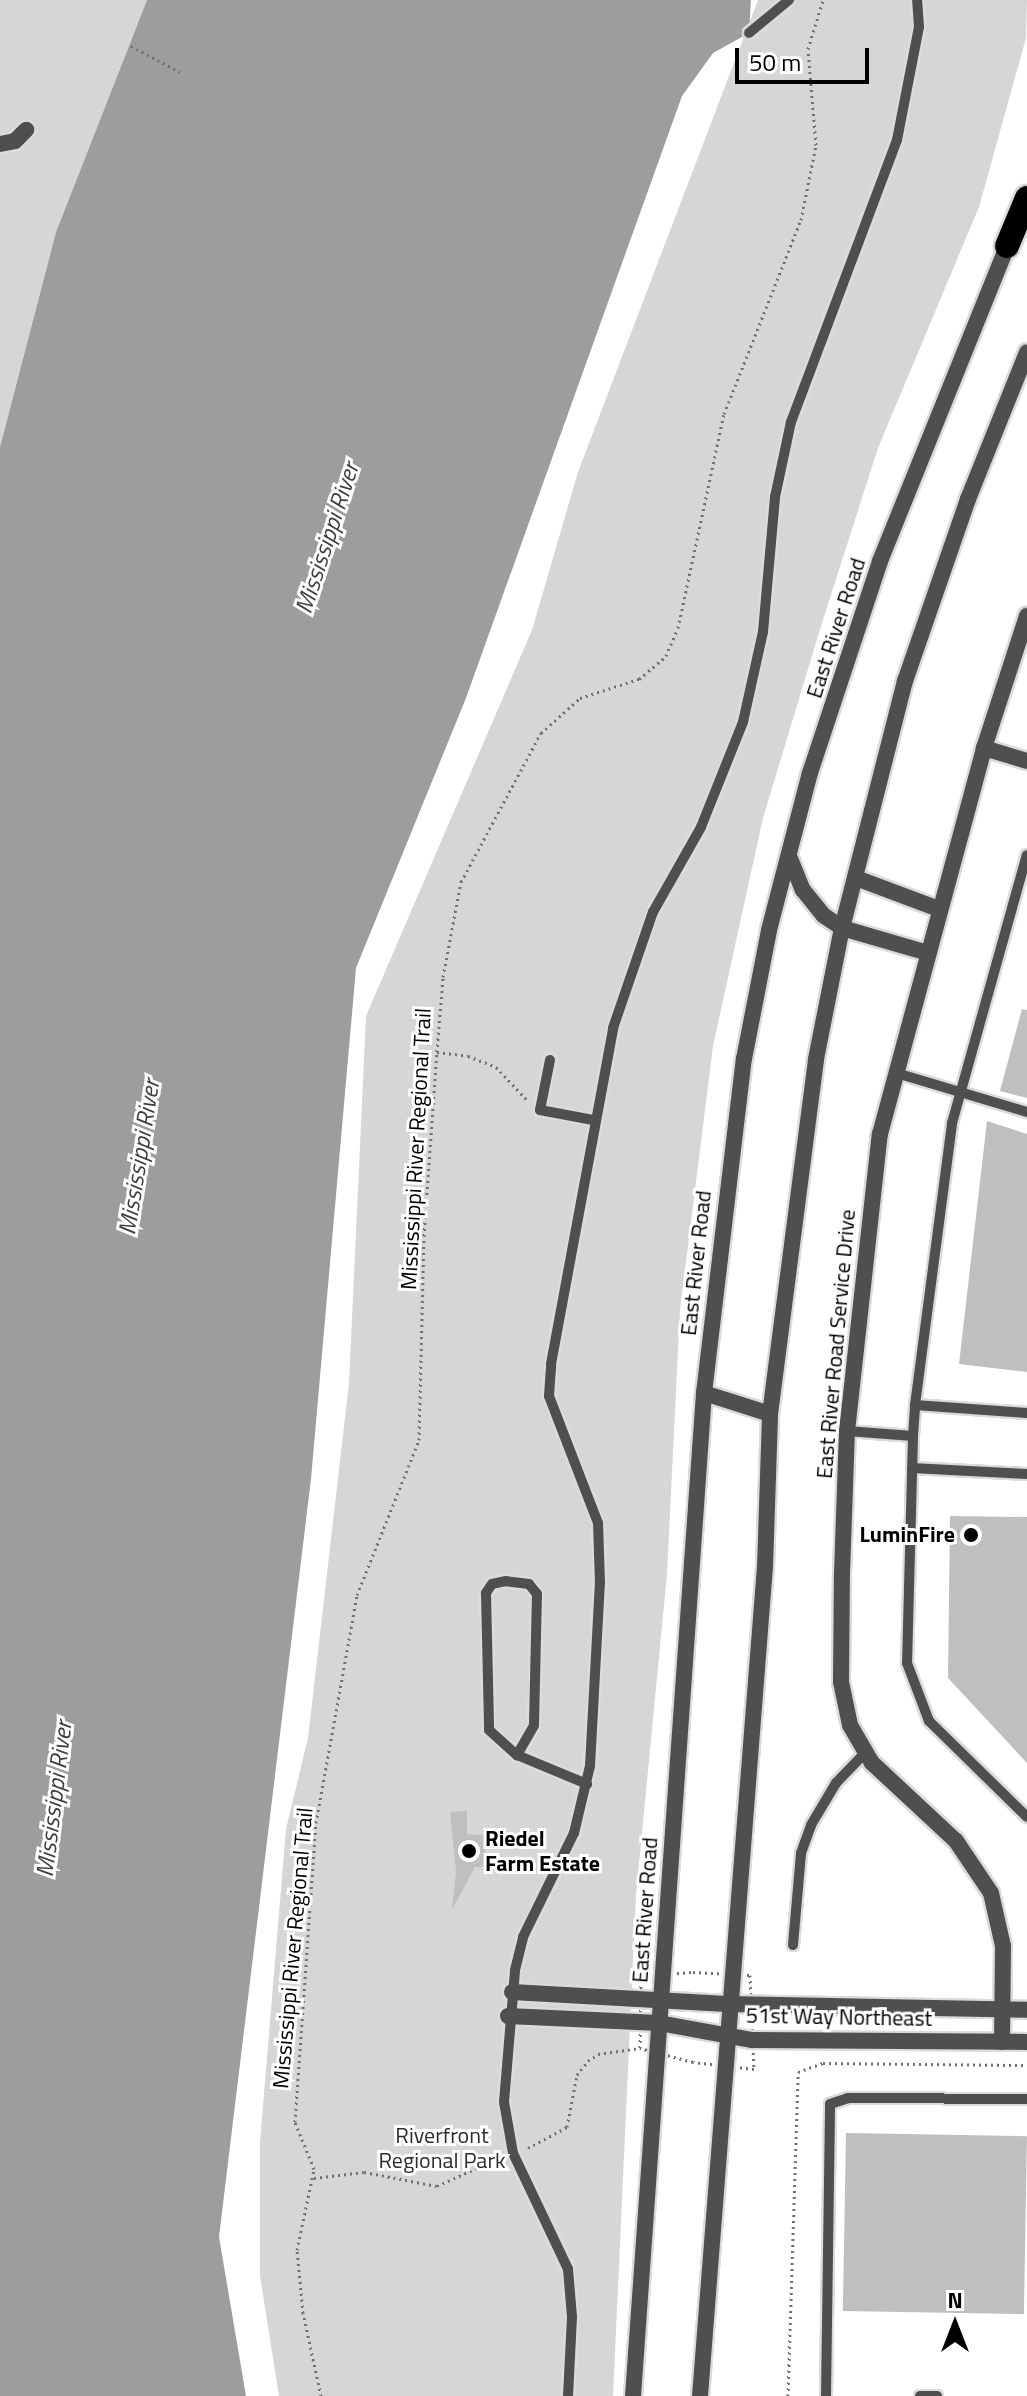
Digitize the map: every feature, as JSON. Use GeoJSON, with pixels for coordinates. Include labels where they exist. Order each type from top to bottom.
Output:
{"type":"FeatureCollection","features":[{"type":"Feature","properties":{"kind":"highway"},"geometry":{"type":"LineString","coordinates":[[1007,246],[1027,198]]}},
{"type":"Feature","properties":{"kind":"street"},"geometry":{"type":"LineString","coordinates":[[0,144],[15,141],[26,130]]}},
{"type":"Feature","properties":{"kind":"street","name":"East River Road"},"geometry":{"type":"LineString","coordinates":[[633,2396],[648,2050],[659,2023],[704,1393],[744,1059],[810,773],[880,561],[1007,246],[1027,180]]}},
{"type":"Feature","properties":{"kind":"street"},"geometry":{"type":"LineString","coordinates":[[700,2396],[722,2066],[765,1567],[770,1414],[816,1059],[842,928],[905,681],[972,487],[1027,352]]}},
{"type":"Feature","properties":{"kind":"street","name":"East River Road Service Drive"},"geometry":{"type":"LineString","coordinates":[[1002,2042],[1003,1946],[991,1893],[956,1841],[865,1753],[850,1725],[841,1682],[847,1431],[874,1172],[939,909],[984,748],[1027,616]]}},
{"type":"Feature","properties":{"kind":"street"},"geometry":{"type":"LineString","coordinates":[[984,748],[1027,761]]}},
{"type":"Feature","properties":{"kind":"street"},"geometry":{"type":"LineString","coordinates":[[789,856],[803,890],[823,915],[842,928],[928,953]]}},
{"type":"Feature","properties":{"kind":"street"},"geometry":{"type":"LineString","coordinates":[[856,878],[939,909]]}},
{"type":"Feature","properties":{"kind":"street"},"geometry":{"type":"LineString","coordinates":[[704,1393],[770,1414]]}},
{"type":"Feature","properties":{"kind":"street","name":"51st Way Northeast"},"geometry":{"type":"LineString","coordinates":[[512,1992],[727,2004],[1027,2010]]}},
{"type":"Feature","properties":{"kind":"street","name":"51st Way Northeast"},"geometry":{"type":"LineString","coordinates":[[508,2016],[639,2020],[752,2040],[1027,2042]]}},
{"type":"Feature","properties":{"kind":"lane"},"geometry":{"type":"LineString","coordinates":[[749,33],[789,0]]}},
{"type":"Feature","properties":{"kind":"lane"},"geometry":{"type":"LineString","coordinates":[[568,2396],[572,2317],[568,2269],[513,2153],[504,2102],[508,2016],[523,1937],[574,1833],[587,1784],[600,1583],[598,1523],[549,1396],[593,1120],[613,1028],[637,952],[712,804],[743,722],[763,632],[775,497],[791,422],[897,140],[919,27],[917,0]]}},
{"type":"Feature","properties":{"kind":"lane"},"geometry":{"type":"LineString","coordinates":[[1027,855],[963,1093],[952,1123],[915,1405],[907,1663],[929,1721],[1027,1817]]}},
{"type":"Feature","properties":{"kind":"lane"},"geometry":{"type":"LineString","coordinates":[[550,1060],[540,1110],[593,1120]]}},
{"type":"Feature","properties":{"kind":"lane"},"geometry":{"type":"LineString","coordinates":[[896,1073],[1027,1112]]}},
{"type":"Feature","properties":{"kind":"lane"},"geometry":{"type":"LineString","coordinates":[[915,1405],[1027,1413]]}},
{"type":"Feature","properties":{"kind":"lane"},"geometry":{"type":"LineString","coordinates":[[847,1431],[913,1436]]}},
{"type":"Feature","properties":{"kind":"lane"},"geometry":{"type":"LineString","coordinates":[[912,1468],[1027,1474]]}},
{"type":"Feature","properties":{"kind":"lane"},"geometry":{"type":"LineString","coordinates":[[517,1755],[534,1725],[537,1594],[529,1584],[506,1581],[492,1584],[486,1593],[489,1730],[517,1755],[587,1784]]}},
{"type":"Feature","properties":{"kind":"lane"},"geometry":{"type":"LineString","coordinates":[[793,1945],[801,1853],[811,1825],[836,1783],[865,1753]]}},
{"type":"Feature","properties":{"kind":"lane"},"geometry":{"type":"LineString","coordinates":[[826,2396],[830,2104],[848,2098],[1027,2099]]}},
{"type":"Feature","properties":{"kind":"lane"},"geometry":{"type":"LineString","coordinates":[[920,2396],[937,2396]]}},
{"type":"Feature","properties":{"kind":"path","name":"Mississippi River Regional Trail"},"geometry":{"type":"LineString","coordinates":[[321,2396],[303,2313],[297,2250],[314,2178],[313,2161],[295,2122],[316,1823],[357,1595],[419,1440],[424,1236],[437,1052],[443,977],[461,882],[528,750],[580,698],[652,670],[666,656],[678,628],[724,414],[801,220],[816,145],[808,49],[823,0]]}},
{"type":"Feature","properties":{"kind":"path"},"geometry":{"type":"LineString","coordinates":[[131,46],[180,72]]}},
{"type":"Feature","properties":{"kind":"path"},"geometry":{"type":"LineString","coordinates":[[437,1052],[468,1056],[496,1067],[540,1110]]}},
{"type":"Feature","properties":{"kind":"path"},"geometry":{"type":"LineString","coordinates":[[641,1999],[639,2020],[648,2050]]}},
{"type":"Feature","properties":{"kind":"path"},"geometry":{"type":"LineString","coordinates":[[314,2178],[364,2172],[437,2186],[513,2153],[552,2140],[567,2127],[577,2075],[598,2054],[648,2050],[722,2066],[754,2069],[752,2040]]}},
{"type":"Feature","properties":{"kind":"green space"},"geometry":{"type":"Polygon","coordinates":[[[0,0],[147,0],[56,232],[0,447],[0,0]]]}},
{"type":"Feature","properties":{"kind":"green space","name":"Riverfront Regional Park"},"geometry":{"type":"Polygon","coordinates":[[[758,0],[1027,0],[1026,38],[979,207],[878,448],[821,626],[763,818],[713,1046],[680,1310],[667,1574],[636,1895],[613,2396],[279,2396],[260,2276],[260,2142],[286,1829],[308,1738],[349,1383],[366,1016],[532,630],[578,472],[758,0]]]}},
{"type":"Feature","properties":{"kind":"water","name":"Mississippi River"},"geometry":{"type":"Polygon","coordinates":[[[147,0],[751,0],[749,33],[713,53],[682,96],[466,698],[356,968],[311,1479],[219,2237],[246,2396],[0,2396],[0,447],[56,232],[147,0]]]}},
{"type":"Feature","properties":{"kind":"building"},"geometry":{"type":"Polygon","coordinates":[[[1022,1009],[1027,1010],[1027,1098],[1000,1091],[1022,1009]]]}},
{"type":"Feature","properties":{"kind":"building"},"geometry":{"type":"Polygon","coordinates":[[[987,1121],[1027,1134],[1027,1372],[959,1364],[987,1121]]]}},
{"type":"Feature","properties":{"kind":"building"},"geometry":{"type":"Polygon","coordinates":[[[950,1516],[1027,1517],[1027,1763],[948,1678],[950,1516]]]}},
{"type":"Feature","properties":{"kind":"building","name":"Riedel Farm Estate"},"geometry":{"type":"Polygon","coordinates":[[[467,1811],[467,1834],[484,1835],[486,1867],[475,1867],[452,1910],[456,1871],[450,1812],[467,1811]]]}},
{"type":"Feature","properties":{"kind":"building"},"geometry":{"type":"Polygon","coordinates":[[[846,2133],[1027,2136],[1024,2314],[843,2311],[846,2133]]]}},
{"type":"Feature","properties":{"kind":"place","name":"LuminFire"},"geometry":{"type":"Point","coordinates":[971,1535]}},
{"type":"Feature","properties":{"kind":"place","name":"Riedel Farm Estate"},"geometry":{"type":"Point","coordinates":[469,1851]}}]}
